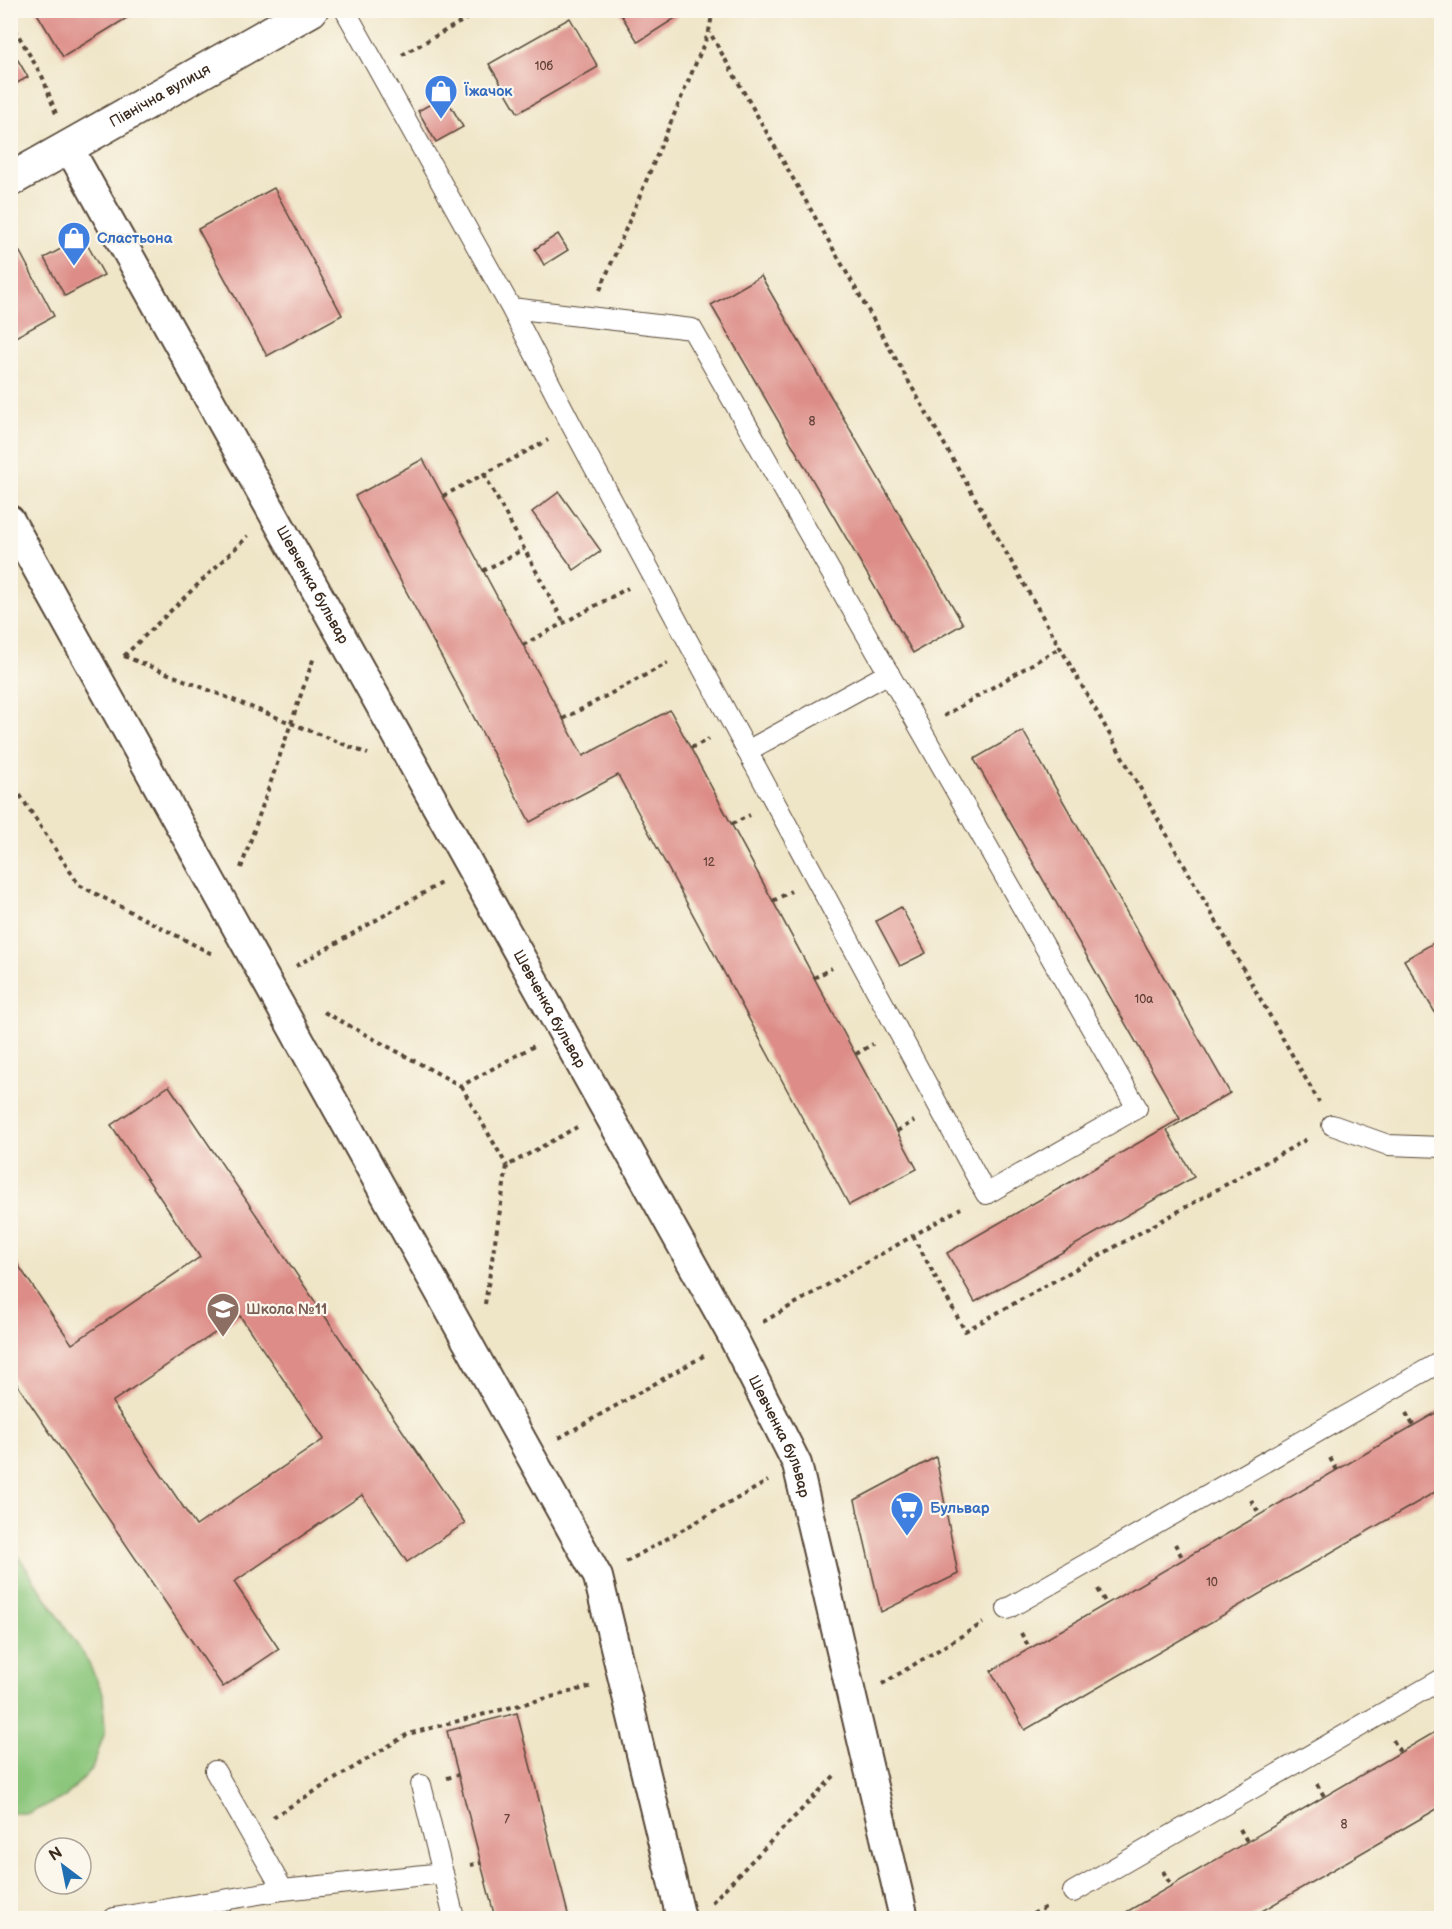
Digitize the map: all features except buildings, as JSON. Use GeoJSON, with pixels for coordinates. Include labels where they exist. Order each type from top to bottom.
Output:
{"type":"FeatureCollection","features":[{"type":"Feature","properties":{"kind":"street","name":"Північна вулиця"},"geometry":{"type":"LineString","coordinates":[[10,180],[312,10]]}},
{"type":"Feature","properties":{"kind":"street","name":"Шевченка бульвар"},"geometry":{"type":"LineString","coordinates":[[69,148],[734,1339],[797,1464],[904,1918]]}},
{"type":"Feature","properties":{"kind":"street"},"geometry":{"type":"LineString","coordinates":[[10,520],[598,1577],[623,1679],[693,1914]]}},
{"type":"Feature","properties":{"kind":"lane"},"geometry":{"type":"LineString","coordinates":[[345,10],[511,308],[572,426],[986,1194],[1137,1108],[692,329],[511,308]]}},
{"type":"Feature","properties":{"kind":"lane"},"geometry":{"type":"LineString","coordinates":[[747,751],[889,673]]}},
{"type":"Feature","properties":{"kind":"lane"},"geometry":{"type":"LineString","coordinates":[[1332,1125],[1388,1145],[1442,1147]]}},
{"type":"Feature","properties":{"kind":"lane"},"geometry":{"type":"LineString","coordinates":[[1007,1609],[1442,1361]]}},
{"type":"Feature","properties":{"kind":"lane"},"geometry":{"type":"LineString","coordinates":[[1073,1892],[1442,1679]]}},
{"type":"Feature","properties":{"kind":"lane"},"geometry":{"type":"LineString","coordinates":[[215,1771],[283,1890]]}},
{"type":"Feature","properties":{"kind":"lane"},"geometry":{"type":"LineString","coordinates":[[421,1785],[454,1918]]}},
{"type":"Feature","properties":{"kind":"lane"},"geometry":{"type":"LineString","coordinates":[[114,1918],[283,1890],[443,1873]]}},
{"type":"Feature","properties":{"kind":"path"},"geometry":{"type":"LineString","coordinates":[[378,69],[482,10]]}},
{"type":"Feature","properties":{"kind":"path"},"geometry":{"type":"LineString","coordinates":[[588,318],[709,31],[713,10]]}},
{"type":"Feature","properties":{"kind":"path"},"geometry":{"type":"LineString","coordinates":[[10,21],[43,78],[69,148]]}},
{"type":"Feature","properties":{"kind":"path"},"geometry":{"type":"LineString","coordinates":[[709,31],[1332,1125],[965,1331],[913,1236]]}},
{"type":"Feature","properties":{"kind":"path"},"geometry":{"type":"LineString","coordinates":[[443,496],[572,426]]}},
{"type":"Feature","properties":{"kind":"path"},"geometry":{"type":"LineString","coordinates":[[484,474],[564,623]]}},
{"type":"Feature","properties":{"kind":"path"},"geometry":{"type":"LineString","coordinates":[[273,513],[124,656],[418,774]]}},
{"type":"Feature","properties":{"kind":"path"},"geometry":{"type":"LineString","coordinates":[[483,571],[524,549]]}},
{"type":"Feature","properties":{"kind":"path"},"geometry":{"type":"LineString","coordinates":[[523,645],[653,575]]}},
{"type":"Feature","properties":{"kind":"path"},"geometry":{"type":"LineString","coordinates":[[227,910],[329,614]]}},
{"type":"Feature","properties":{"kind":"path"},"geometry":{"type":"LineString","coordinates":[[921,730],[1061,647]]}},
{"type":"Feature","properties":{"kind":"path"},"geometry":{"type":"LineString","coordinates":[[563,719],[693,650]]}},
{"type":"Feature","properties":{"kind":"path"},"geometry":{"type":"LineString","coordinates":[[10,780],[79,885],[215,955]]}},
{"type":"Feature","properties":{"kind":"path"},"geometry":{"type":"LineString","coordinates":[[267,982],[470,866]]}},
{"type":"Feature","properties":{"kind":"path"},"geometry":{"type":"LineString","coordinates":[[318,1010],[461,1086],[507,1166],[477,1359]]}},
{"type":"Feature","properties":{"kind":"path"},"geometry":{"type":"LineString","coordinates":[[461,1086],[562,1030]]}},
{"type":"Feature","properties":{"kind":"path"},"geometry":{"type":"LineString","coordinates":[[507,1166],[606,1110]]}},
{"type":"Feature","properties":{"kind":"path"},"geometry":{"type":"LineString","coordinates":[[598,1577],[797,1464]]}},
{"type":"Feature","properties":{"kind":"path"},"geometry":{"type":"LineString","coordinates":[[853,1701],[1007,1609]]}},
{"type":"Feature","properties":{"kind":"path"},"geometry":{"type":"LineString","coordinates":[[249,1832],[408,1734],[623,1679]]}},
{"type":"Feature","properties":{"kind":"path"},"geometry":{"type":"LineString","coordinates":[[693,1914],[863,1745]]}},
{"type":"Feature","properties":{"kind":"green space"},"geometry":{"type":"Polygon","coordinates":[[[11,1545],[86,1658],[103,1693],[105,1732],[92,1769],[65,1797],[29,1813],[11,1813],[11,1545]]]}},
{"type":"Feature","properties":{"kind":"place","name":"Їжачок"},"geometry":{"type":"Point","coordinates":[441,120]}},
{"type":"Feature","properties":{"kind":"place","name":"Сластьона"},"geometry":{"type":"Point","coordinates":[74,267]}},
{"type":"Feature","properties":{"kind":"place","name":"Школа №11"},"geometry":{"type":"Point","coordinates":[223,1338]}},
{"type":"Feature","properties":{"kind":"place","name":"Бульвар"},"geometry":{"type":"Point","coordinates":[907,1537]}}]}
